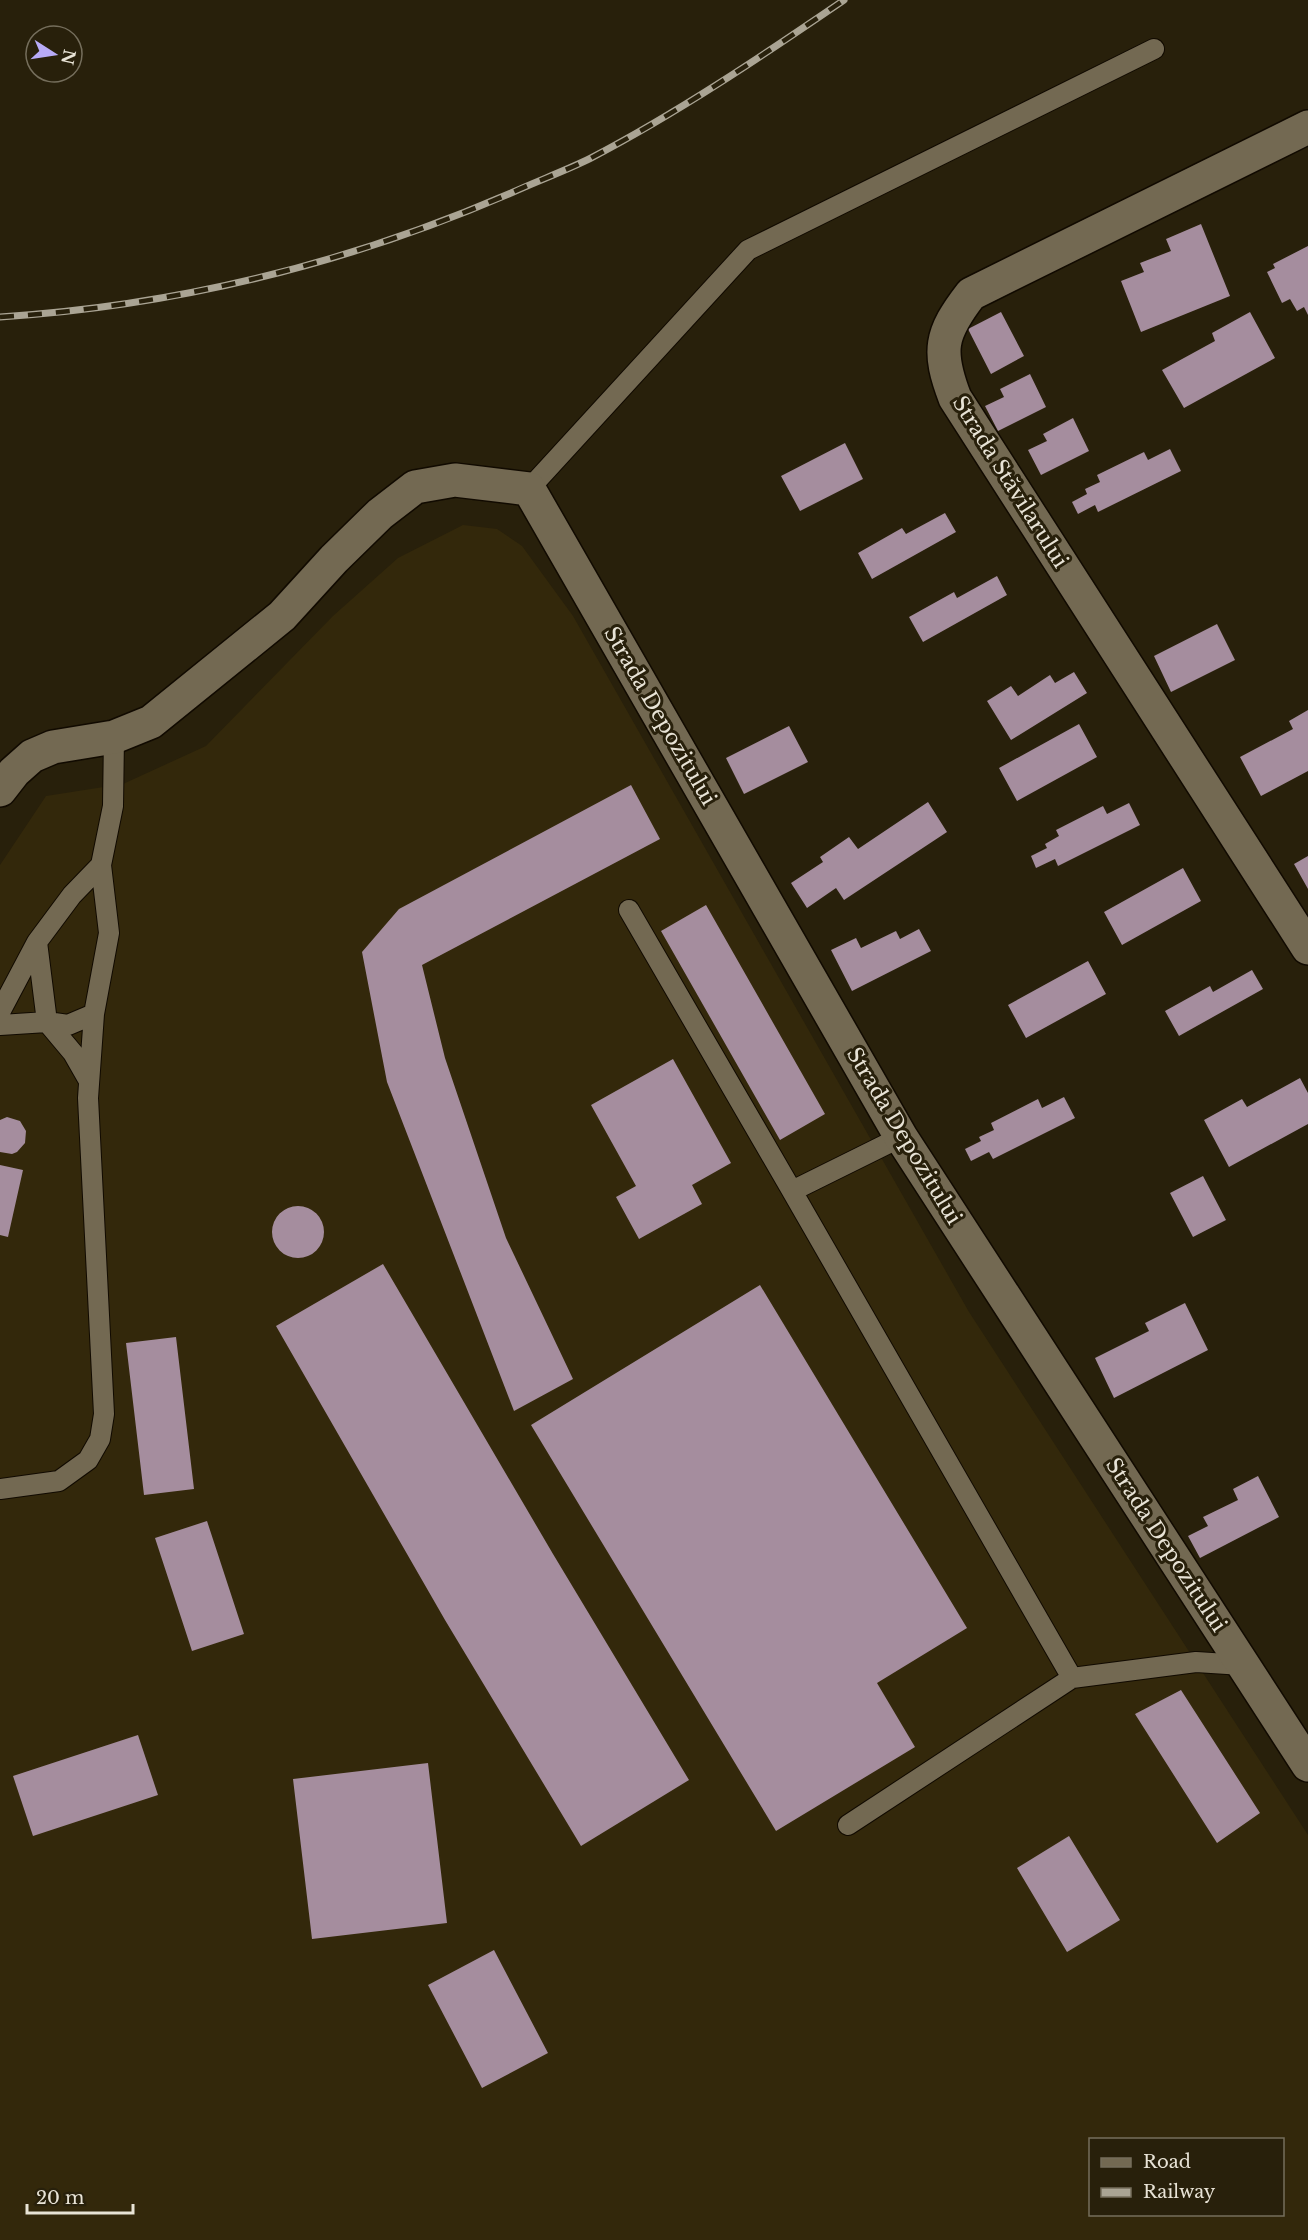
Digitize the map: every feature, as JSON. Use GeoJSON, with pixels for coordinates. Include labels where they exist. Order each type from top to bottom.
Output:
{"type":"FeatureCollection","features":[{"type":"Feature","properties":{"kind":"street","name":"Strada Stăvilarului"},"geometry":{"type":"LineString","coordinates":[[1308,127],[971,294],[952,319],[945,339],[945,371],[955,398],[1308,948]]}},
{"type":"Feature","properties":{"kind":"street"},"geometry":{"type":"LineString","coordinates":[[0,790],[14,772],[32,756],[53,747],[114,737],[151,722],[282,616],[372,521],[415,487],[455,480],[529,489]]}},
{"type":"Feature","properties":{"kind":"street","name":"Strada Depozitului"},"geometry":{"type":"LineString","coordinates":[[529,489],[901,1137],[1308,1765]]}},
{"type":"Feature","properties":{"kind":"lane"},"geometry":{"type":"LineString","coordinates":[[529,489],[748,250],[1154,49]]}},
{"type":"Feature","properties":{"kind":"lane"},"geometry":{"type":"LineString","coordinates":[[0,1489],[59,1481],[88,1460],[100,1439],[104,1405],[88,1098],[94,1014],[109,933],[101,865],[113,806],[114,737]]}},
{"type":"Feature","properties":{"kind":"lane"},"geometry":{"type":"LineString","coordinates":[[0,1012],[37,942],[72,894],[101,865]]}},
{"type":"Feature","properties":{"kind":"lane"},"geometry":{"type":"LineString","coordinates":[[629,910],[1072,1678]]}},
{"type":"Feature","properties":{"kind":"lane"},"geometry":{"type":"LineString","coordinates":[[37,942],[47,1022],[73,1053],[89,1081]]}},
{"type":"Feature","properties":{"kind":"lane"},"geometry":{"type":"LineString","coordinates":[[0,1025],[47,1022],[68,1026],[94,1014]]}},
{"type":"Feature","properties":{"kind":"lane"},"geometry":{"type":"LineString","coordinates":[[792,1191],[901,1137]]}},
{"type":"Feature","properties":{"kind":"lane"},"geometry":{"type":"LineString","coordinates":[[848,1825],[1072,1678],[1196,1662],[1243,1665]]}},
{"type":"Feature","properties":{"kind":"shaded area"},"geometry":{"type":"Polygon","coordinates":[[[463,525],[497,529],[522,546],[573,616],[969,1312],[1308,1835],[1308,2240],[0,2240],[0,865],[46,796],[123,784],[206,746],[333,616],[398,558],[463,525]]]}},
{"type":"Feature","properties":{"kind":"building"},"geometry":{"type":"Polygon","coordinates":[[[1201,224],[1230,296],[1141,332],[1121,281],[1144,272],[1140,263],[1171,251],[1166,239],[1201,224]]]}},
{"type":"Feature","properties":{"kind":"building"},"geometry":{"type":"Polygon","coordinates":[[[1308,246],[1308,315],[1304,307],[1297,311],[1290,299],[1282,303],[1267,272],[1275,268],[1273,264],[1308,246]]]}},
{"type":"Feature","properties":{"kind":"building"},"geometry":{"type":"Polygon","coordinates":[[[1001,312],[1024,356],[991,374],[968,329],[1001,312]]]}},
{"type":"Feature","properties":{"kind":"building"},"geometry":{"type":"Polygon","coordinates":[[[1250,312],[1275,358],[1184,408],[1162,370],[1215,341],[1212,333],[1250,312]]]}},
{"type":"Feature","properties":{"kind":"building"},"geometry":{"type":"Polygon","coordinates":[[[1030,374],[1046,407],[998,431],[985,406],[1004,397],[1000,389],[1030,374]]]}},
{"type":"Feature","properties":{"kind":"building"},"geometry":{"type":"Polygon","coordinates":[[[1073,418],[1089,451],[1041,475],[1028,450],[1047,441],[1043,434],[1073,418]]]}},
{"type":"Feature","properties":{"kind":"building"},"geometry":{"type":"Polygon","coordinates":[[[845,443],[863,479],[800,511],[781,476],[845,443]]]}},
{"type":"Feature","properties":{"kind":"building"},"geometry":{"type":"Polygon","coordinates":[[[1170,449],[1181,471],[1098,512],[1095,505],[1078,514],[1072,502],[1087,494],[1085,489],[1100,482],[1097,475],[1144,452],[1148,460],[1170,449]]]}},
{"type":"Feature","properties":{"kind":"building"},"geometry":{"type":"Polygon","coordinates":[[[945,513],[956,532],[872,579],[858,553],[902,528],[906,534],[945,513]]]}},
{"type":"Feature","properties":{"kind":"building"},"geometry":{"type":"Polygon","coordinates":[[[997,576],[1007,595],[923,642],[909,617],[954,592],[957,598],[997,576]]]}},
{"type":"Feature","properties":{"kind":"building"},"geometry":{"type":"Polygon","coordinates":[[[1217,624],[1235,660],[1171,692],[1154,656],[1217,624]]]}},
{"type":"Feature","properties":{"kind":"building"},"geometry":{"type":"Polygon","coordinates":[[[1074,672],[1087,693],[1011,740],[987,701],[1011,686],[1018,696],[1050,675],[1055,683],[1074,672]]]}},
{"type":"Feature","properties":{"kind":"building"},"geometry":{"type":"Polygon","coordinates":[[[1308,710],[1308,771],[1261,796],[1240,757],[1293,729],[1289,721],[1308,710]]]}},
{"type":"Feature","properties":{"kind":"building"},"geometry":{"type":"Polygon","coordinates":[[[1079,724],[1097,757],[1017,801],[999,768],[1079,724]]]}},
{"type":"Feature","properties":{"kind":"building"},"geometry":{"type":"Polygon","coordinates":[[[789,726],[808,762],[744,794],[726,758],[789,726]]]}},
{"type":"Feature","properties":{"kind":"building"},"geometry":{"type":"Polygon","coordinates":[[[631,785],[660,839],[422,965],[445,1058],[506,1238],[573,1379],[514,1411],[387,1082],[362,952],[399,909],[631,785]]]}},
{"type":"Feature","properties":{"kind":"building"},"geometry":{"type":"Polygon","coordinates":[[[928,802],[947,832],[844,900],[836,888],[807,908],[791,883],[823,862],[820,857],[849,837],[858,849],[928,802]]]}},
{"type":"Feature","properties":{"kind":"building"},"geometry":{"type":"Polygon","coordinates":[[[1129,803],[1140,825],[1058,866],[1055,859],[1036,868],[1031,856],[1047,848],[1045,844],[1059,836],[1056,830],[1103,806],[1107,814],[1129,803]]]}},
{"type":"Feature","properties":{"kind":"building"},"geometry":{"type":"Polygon","coordinates":[[[1308,856],[1308,889],[1294,864],[1308,856]]]}},
{"type":"Feature","properties":{"kind":"building"},"geometry":{"type":"Polygon","coordinates":[[[1183,868],[1201,901],[1122,945],[1104,912],[1183,868]]]}},
{"type":"Feature","properties":{"kind":"building"},"geometry":{"type":"Polygon","coordinates":[[[706,905],[825,1114],[780,1140],[661,931],[706,905]]]}},
{"type":"Feature","properties":{"kind":"building"},"geometry":{"type":"Polygon","coordinates":[[[919,929],[931,951],[852,991],[831,950],[856,938],[861,948],[896,931],[900,939],[919,929]]]}},
{"type":"Feature","properties":{"kind":"building"},"geometry":{"type":"Polygon","coordinates":[[[1088,961],[1106,994],[1026,1038],[1008,1005],[1088,961]]]}},
{"type":"Feature","properties":{"kind":"building"},"geometry":{"type":"Polygon","coordinates":[[[1252,970],[1263,989],[1179,1036],[1165,1011],[1210,986],[1213,992],[1252,970]]]}},
{"type":"Feature","properties":{"kind":"building"},"geometry":{"type":"Polygon","coordinates":[[[673,1059],[731,1163],[692,1185],[702,1204],[639,1239],[616,1197],[636,1186],[591,1105],[673,1059]]]}},
{"type":"Feature","properties":{"kind":"building"},"geometry":{"type":"Polygon","coordinates":[[[1300,1078],[1308,1093],[1308,1124],[1229,1167],[1204,1120],[1242,1099],[1247,1107],[1300,1078]]]}},
{"type":"Feature","properties":{"kind":"building"},"geometry":{"type":"Polygon","coordinates":[[[1064,1097],[1075,1118],[993,1159],[989,1152],[971,1161],[965,1149],[981,1141],[979,1137],[994,1130],[991,1123],[1038,1099],[1042,1108],[1064,1097]]]}},
{"type":"Feature","properties":{"kind":"building"},"geometry":{"type":"Polygon","coordinates":[[[7,1117],[20,1121],[26,1131],[25,1143],[12,1154],[0,1152],[0,1120],[7,1117]]]}},
{"type":"Feature","properties":{"kind":"building"},"geometry":{"type":"Polygon","coordinates":[[[0,1165],[23,1170],[8,1237],[0,1235],[0,1165]]]}},
{"type":"Feature","properties":{"kind":"building"},"geometry":{"type":"Polygon","coordinates":[[[1203,1176],[1226,1220],[1193,1237],[1170,1193],[1203,1176]]]}},
{"type":"Feature","properties":{"kind":"building"},"geometry":{"type":"Polygon","coordinates":[[[298,1206],[308,1208],[316,1214],[322,1222],[324,1232],[322,1242],[316,1250],[308,1256],[298,1258],[288,1256],[280,1250],[274,1242],[272,1232],[274,1222],[280,1214],[288,1208],[298,1206]]]}},
{"type":"Feature","properties":{"kind":"building"},"geometry":{"type":"Polygon","coordinates":[[[383,1264],[689,1780],[581,1846],[445,1620],[276,1326],[383,1264]]]}},
{"type":"Feature","properties":{"kind":"building"},"geometry":{"type":"Polygon","coordinates":[[[760,1285],[967,1628],[877,1683],[915,1747],[776,1831],[531,1425],[760,1285]]]}},
{"type":"Feature","properties":{"kind":"building"},"geometry":{"type":"Polygon","coordinates":[[[1185,1303],[1208,1350],[1114,1398],[1095,1358],[1149,1331],[1145,1323],[1185,1303]]]}},
{"type":"Feature","properties":{"kind":"building"},"geometry":{"type":"Polygon","coordinates":[[[176,1337],[194,1489],[144,1495],[126,1343],[176,1337]]]}},
{"type":"Feature","properties":{"kind":"building"},"geometry":{"type":"Polygon","coordinates":[[[1258,1476],[1279,1517],[1200,1558],[1188,1536],[1208,1526],[1203,1517],[1238,1500],[1233,1489],[1258,1476]]]}},
{"type":"Feature","properties":{"kind":"building"},"geometry":{"type":"Polygon","coordinates":[[[207,1521],[244,1634],[192,1651],[155,1538],[207,1521]]]}},
{"type":"Feature","properties":{"kind":"building"},"geometry":{"type":"Polygon","coordinates":[[[1181,1690],[1260,1813],[1217,1843],[1135,1714],[1181,1690]]]}},
{"type":"Feature","properties":{"kind":"building"},"geometry":{"type":"Polygon","coordinates":[[[138,1735],[158,1795],[33,1836],[13,1776],[138,1735]]]}},
{"type":"Feature","properties":{"kind":"building"},"geometry":{"type":"Polygon","coordinates":[[[428,1763],[447,1923],[312,1939],[293,1779],[428,1763]]]}},
{"type":"Feature","properties":{"kind":"building"},"geometry":{"type":"Polygon","coordinates":[[[1069,1836],[1120,1920],[1067,1952],[1017,1868],[1069,1836]]]}},
{"type":"Feature","properties":{"kind":"building"},"geometry":{"type":"Polygon","coordinates":[[[494,1950],[548,2053],[482,2088],[428,1985],[494,1950]]]}},
{"type":"Feature","properties":{"kind":"railway"},"geometry":{"type":"LineString","coordinates":[[0,317],[131,303],[261,277],[325,260],[450,218],[571,167],[624,140],[720,83],[844,0]]}}]}
